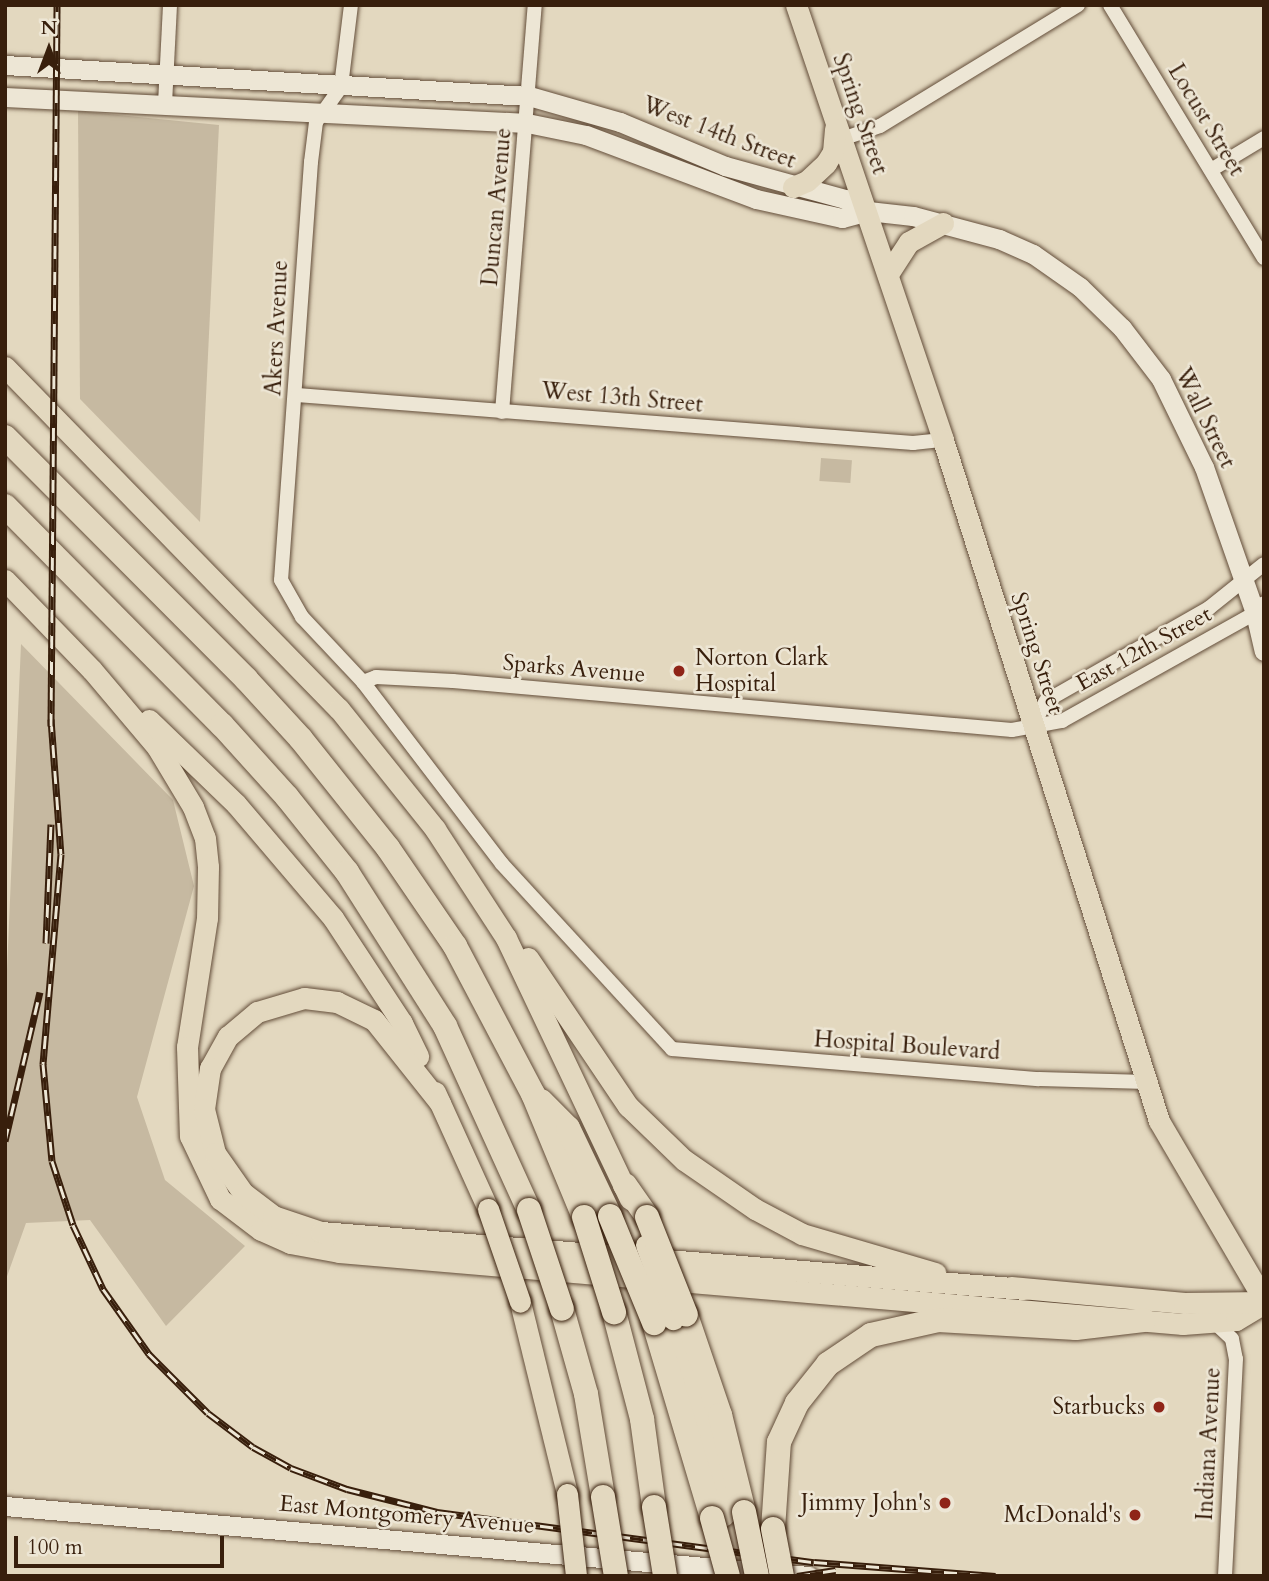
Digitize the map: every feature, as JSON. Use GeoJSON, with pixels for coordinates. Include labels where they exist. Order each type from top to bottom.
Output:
{"type":"FeatureCollection","features":[{"type":"Feature","properties":{"kind":"highway"},"geometry":{"type":"LineString","coordinates":[[5,437],[246,679],[324,768],[388,848],[455,946],[533,1094],[584,1217],[614,1312],[642,1419],[665,1576]]}},
{"type":"Feature","properties":{"kind":"highway"},"geometry":{"type":"LineString","coordinates":[[5,506],[222,725],[287,797],[347,872],[445,1026],[529,1210],[562,1308],[586,1394],[616,1576]]}},
{"type":"Feature","properties":{"kind":"highway"},"geometry":{"type":"LineString","coordinates":[[533,1094],[568,1128],[610,1216],[671,1319],[720,1415],[731,1576]]}},
{"type":"Feature","properties":{"kind":"highway"},"geometry":{"type":"LineString","coordinates":[[625,1185],[642,1218],[727,1516],[757,1576]]}},
{"type":"Feature","properties":{"kind":"highway"},"geometry":{"type":"LineString","coordinates":[[782,1576],[773,1530],[779,1442],[797,1403],[828,1364],[871,1335],[938,1320],[1076,1328],[1144,1320]]}},
{"type":"Feature","properties":{"kind":"main road","name":"Spring Street"},"geometry":{"type":"LineString","coordinates":[[796,5],[837,133],[868,211],[943,440],[1147,1082],[1171,1145],[1264,1302]]}},
{"type":"Feature","properties":{"kind":"main road"},"geometry":{"type":"LineString","coordinates":[[793,187],[807,181],[826,163],[833,152],[837,133]]}},
{"type":"Feature","properties":{"kind":"main road"},"geometry":{"type":"LineString","coordinates":[[888,274],[909,242],[943,223]]}},
{"type":"Feature","properties":{"kind":"main road"},"geometry":{"type":"LineString","coordinates":[[5,367],[340,709],[435,829],[506,938],[625,1185]]}},
{"type":"Feature","properties":{"kind":"main road"},"geometry":{"type":"LineString","coordinates":[[5,580],[92,670],[236,804],[333,918],[402,1023],[488,1209],[520,1302],[567,1494],[576,1576]]}},
{"type":"Feature","properties":{"kind":"main road"},"geometry":{"type":"LineString","coordinates":[[92,670],[181,782],[205,838],[208,918],[187,1047],[190,1136],[220,1199],[251,1224],[290,1243],[339,1252],[1144,1320],[1215,1323],[1236,1320],[1264,1302]]}},
{"type":"Feature","properties":{"kind":"main road"},"geometry":{"type":"LineString","coordinates":[[506,938],[527,956],[628,1106],[684,1160],[755,1209],[837,1247],[915,1269],[1025,1289]]}},
{"type":"Feature","properties":{"kind":"main road"},"geometry":{"type":"LineString","coordinates":[[440,1102],[374,1020],[337,1002],[304,998],[257,1012],[228,1036],[210,1068],[204,1109],[215,1153],[243,1193],[273,1216],[321,1232],[1184,1303],[1264,1302]]}},
{"type":"Feature","properties":{"kind":"street"},"geometry":{"type":"LineString","coordinates":[[165,104],[170,5]]}},
{"type":"Feature","properties":{"kind":"street"},"geometry":{"type":"LineString","coordinates":[[341,87],[351,5]]}},
{"type":"Feature","properties":{"kind":"street","name":"Duncan Avenue"},"geometry":{"type":"LineString","coordinates":[[502,412],[535,5]]}},
{"type":"Feature","properties":{"kind":"street"},"geometry":{"type":"LineString","coordinates":[[837,133],[880,126],[1078,5]]}},
{"type":"Feature","properties":{"kind":"street","name":"Locust Street"},"geometry":{"type":"LineString","coordinates":[[1110,5],[1264,258]]}},
{"type":"Feature","properties":{"kind":"street","name":"West 14th Street"},"geometry":{"type":"LineString","coordinates":[[5,65],[341,87],[529,96],[620,122],[725,166],[793,187],[845,198],[868,211]]}},
{"type":"Feature","properties":{"kind":"street","name":"Akers Avenue"},"geometry":{"type":"LineString","coordinates":[[341,87],[316,122],[311,162],[297,395],[281,580],[302,617],[363,682]]}},
{"type":"Feature","properties":{"kind":"street","name":"West 14th Street"},"geometry":{"type":"LineString","coordinates":[[5,97],[323,110],[527,123],[586,135],[756,199],[842,218],[868,211]]}},
{"type":"Feature","properties":{"kind":"street"},"geometry":{"type":"LineString","coordinates":[[1211,170],[1264,138]]}},
{"type":"Feature","properties":{"kind":"street","name":"Wall Street"},"geometry":{"type":"LineString","coordinates":[[868,211],[943,223],[999,239],[1061,272],[1135,343],[1183,417],[1245,583],[1259,608],[1264,651]]}},
{"type":"Feature","properties":{"kind":"street","name":"West 13th Street"},"geometry":{"type":"LineString","coordinates":[[297,395],[913,443],[943,440]]}},
{"type":"Feature","properties":{"kind":"street","name":"East 12th Street"},"geometry":{"type":"LineString","coordinates":[[1033,726],[1046,701],[1245,583],[1264,564]]}},
{"type":"Feature","properties":{"kind":"street","name":"East 12th Street"},"geometry":{"type":"LineString","coordinates":[[1033,726],[1062,721],[1259,608]]}},
{"type":"Feature","properties":{"kind":"street","name":"Sparks Avenue"},"geometry":{"type":"LineString","coordinates":[[363,682],[395,677],[1012,730],[1033,726]]}},
{"type":"Feature","properties":{"kind":"street","name":"Hospital Boulevard"},"geometry":{"type":"LineString","coordinates":[[363,682],[502,864],[666,1043],[682,1052],[1044,1079],[1147,1082]]}},
{"type":"Feature","properties":{"kind":"street","name":"Indiana Avenue"},"geometry":{"type":"LineString","coordinates":[[1215,1323],[1235,1347],[1230,1412],[1234,1450],[1225,1576]]}},
{"type":"Feature","properties":{"kind":"street","name":"East Montgomery Avenue"},"geometry":{"type":"LineString","coordinates":[[5,1506],[807,1575]]}},
{"type":"Feature","properties":{"kind":"shaded area"},"geometry":{"type":"Polygon","coordinates":[[[78,111],[219,125],[200,522],[80,399],[78,111]]]}},
{"type":"Feature","properties":{"kind":"shaded area"},"geometry":{"type":"Polygon","coordinates":[[[821,458],[852,460],[850,483],[819,481],[821,458]]]}},
{"type":"Feature","properties":{"kind":"shaded area"},"geometry":{"type":"Polygon","coordinates":[[[21,644],[173,800],[194,886],[137,1097],[165,1180],[245,1246],[166,1326],[90,1220],[26,1223],[5,1282],[5,1016],[21,644]]]}},
{"type":"Feature","properties":{"kind":"railway"},"geometry":{"type":"LineString","coordinates":[[51,726],[57,5]]}},
{"type":"Feature","properties":{"kind":"railway"},"geometry":{"type":"LineString","coordinates":[[51,719],[61,854],[43,1064],[52,1161],[73,1225],[103,1289],[149,1354],[208,1413],[253,1447],[291,1468],[347,1489],[437,1512],[814,1562],[995,1576]]}},
{"type":"Feature","properties":{"kind":"railway"},"geometry":{"type":"LineString","coordinates":[[46,943],[51,824]]}},
{"type":"Feature","properties":{"kind":"railway"},"geometry":{"type":"LineString","coordinates":[[5,1141],[40,992]]}},
{"type":"Feature","properties":{"kind":"railway"},"geometry":{"type":"LineString","coordinates":[[797,1576],[836,1570]]}},
{"type":"Feature","properties":{"kind":"place","name":"Norton Clark Hospital"},"geometry":{"type":"Point","coordinates":[679,671]}},
{"type":"Feature","properties":{"kind":"place","name":"Starbucks"},"geometry":{"type":"Point","coordinates":[1159,1407]}},
{"type":"Feature","properties":{"kind":"place","name":"Jimmy John's"},"geometry":{"type":"Point","coordinates":[945,1503]}},
{"type":"Feature","properties":{"kind":"place","name":"McDonald's"},"geometry":{"type":"Point","coordinates":[1135,1515]}}]}
